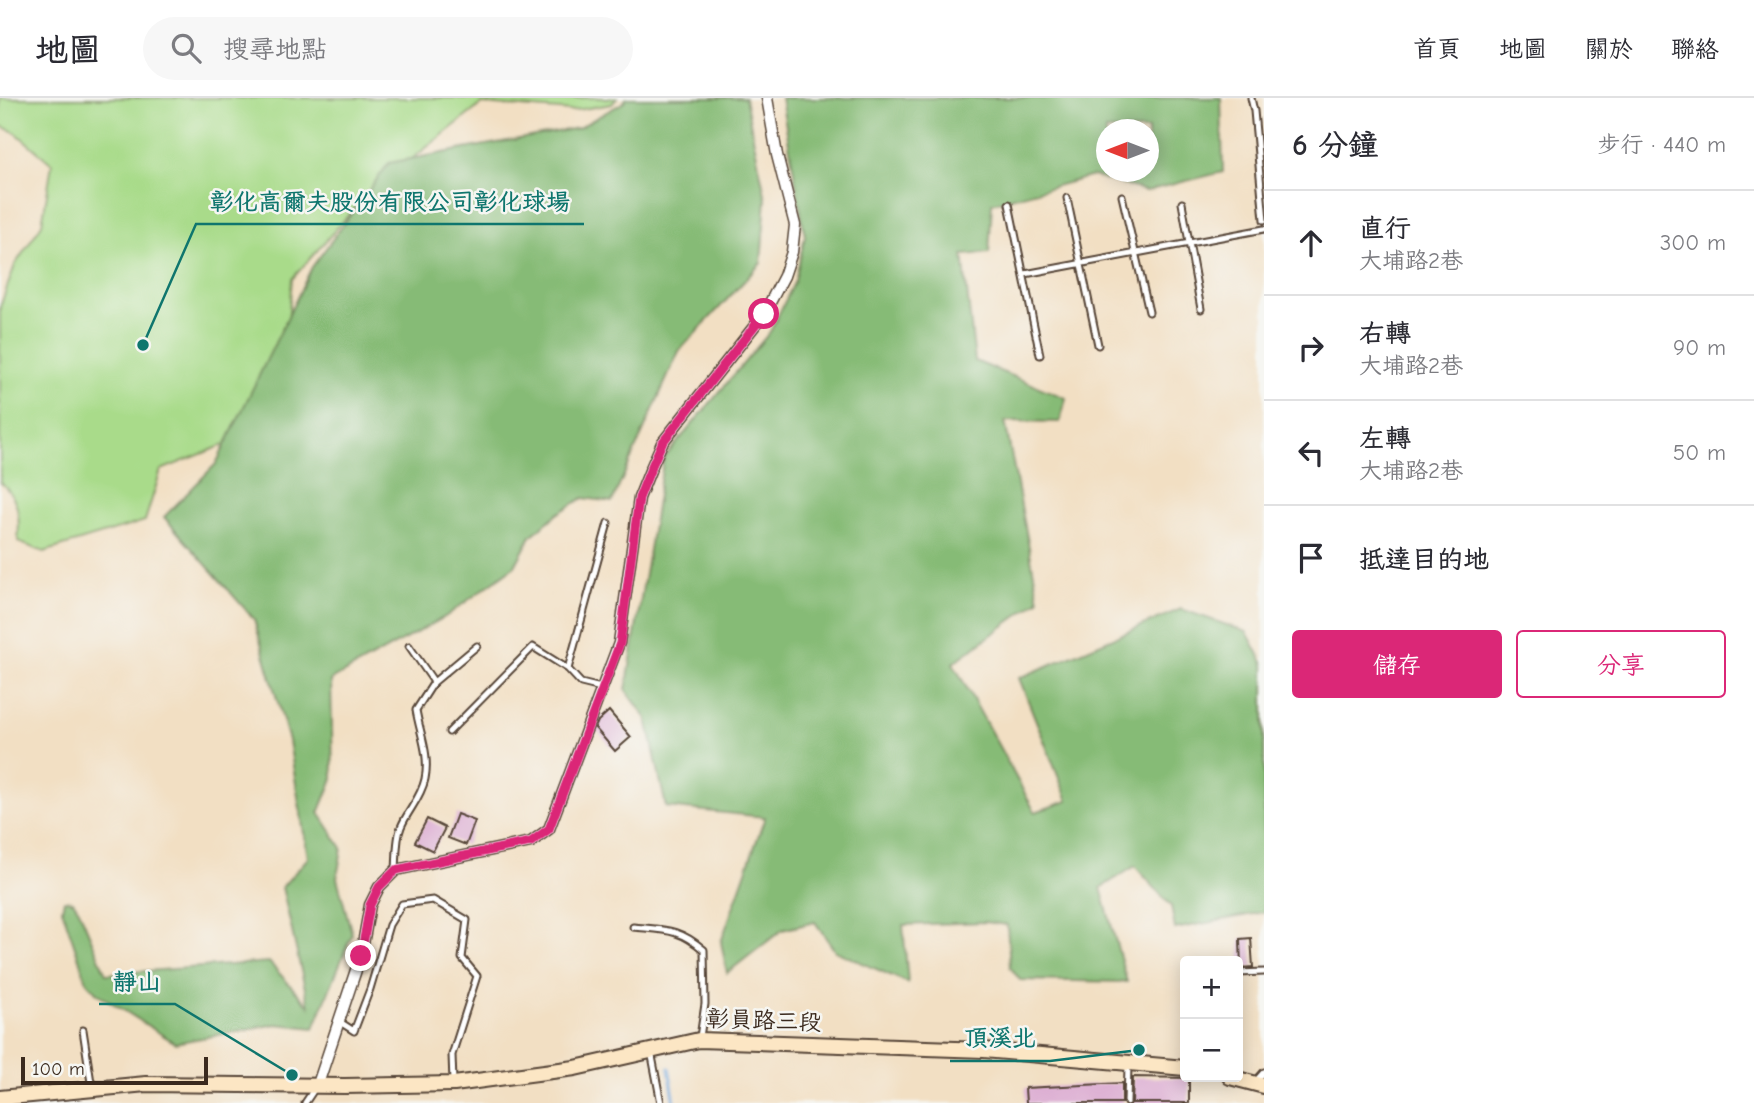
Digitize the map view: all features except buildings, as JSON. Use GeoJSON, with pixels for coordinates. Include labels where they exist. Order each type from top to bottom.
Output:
{"type":"FeatureCollection","features":[{"type":"Feature","properties":{"kind":"main road","name":"彰員路三段"},"geometry":{"type":"LineString","coordinates":[[0,1098],[72,1097],[92,1089],[146,1084],[454,1084],[575,1068],[699,1040],[984,1050],[1180,1067]]}},
{"type":"Feature","properties":{"kind":"main road"},"geometry":{"type":"LineString","coordinates":[[1243,1078],[1261,1080]]}},
{"type":"Feature","properties":{"kind":"street"},"geometry":{"type":"LineString","coordinates":[[318,1084],[361,956],[370,905],[379,887],[396,870],[531,842],[549,829],[620,643],[639,498],[651,468],[662,443],[764,314],[784,276],[792,252],[795,225],[777,155],[767,98]]}},
{"type":"Feature","properties":{"kind":"lane"},"geometry":{"type":"LineString","coordinates":[[1251,98],[1264,220]]}},
{"type":"Feature","properties":{"kind":"lane"},"geometry":{"type":"LineString","coordinates":[[1122,196],[1149,312]]}},
{"type":"Feature","properties":{"kind":"lane"},"geometry":{"type":"LineString","coordinates":[[1067,198],[1098,345]]}},
{"type":"Feature","properties":{"kind":"lane"},"geometry":{"type":"LineString","coordinates":[[1182,203],[1201,309]]}},
{"type":"Feature","properties":{"kind":"lane"},"geometry":{"type":"LineString","coordinates":[[1009,204],[1040,355]]}},
{"type":"Feature","properties":{"kind":"lane"},"geometry":{"type":"LineString","coordinates":[[1025,274],[1264,229]]}},
{"type":"Feature","properties":{"kind":"lane"},"geometry":{"type":"LineString","coordinates":[[568,669],[608,523]]}},
{"type":"Feature","properties":{"kind":"lane"},"geometry":{"type":"LineString","coordinates":[[409,646],[434,682]]}},
{"type":"Feature","properties":{"kind":"lane"},"geometry":{"type":"LineString","coordinates":[[396,870],[400,828],[420,798],[426,777],[427,749],[420,732],[416,710],[434,682],[477,646]]}},
{"type":"Feature","properties":{"kind":"lane"},"geometry":{"type":"LineString","coordinates":[[449,732],[533,647],[568,669],[581,683],[601,688]]}},
{"type":"Feature","properties":{"kind":"lane"},"geometry":{"type":"LineString","coordinates":[[340,1022],[354,1031],[389,925],[402,904],[433,900],[467,920],[462,958],[477,976],[452,1055],[454,1084]]}},
{"type":"Feature","properties":{"kind":"lane"},"geometry":{"type":"LineString","coordinates":[[633,927],[674,931],[704,950],[705,1004],[699,1040]]}},
{"type":"Feature","properties":{"kind":"lane"},"geometry":{"type":"LineString","coordinates":[[1243,973],[1264,971]]}},
{"type":"Feature","properties":{"kind":"lane"},"geometry":{"type":"LineString","coordinates":[[83,1030],[92,1089]]}},
{"type":"Feature","properties":{"kind":"lane"},"geometry":{"type":"LineString","coordinates":[[651,1051],[660,1103]]}},
{"type":"Feature","properties":{"kind":"lane"},"geometry":{"type":"LineString","coordinates":[[1127,1103],[1128,1062]]}},
{"type":"Feature","properties":{"kind":"lane"},"geometry":{"type":"LineString","coordinates":[[305,1103],[318,1084]]}},
{"type":"Feature","properties":{"kind":"green space"},"geometry":{"type":"Polygon","coordinates":[[[0,98],[617,98],[612,104],[571,111],[482,104],[366,195],[292,279],[282,383],[234,441],[161,470],[145,521],[44,552],[18,542],[19,525],[15,502],[0,482],[0,307],[15,265],[42,224],[52,164],[15,132],[0,126],[0,98]]]}},
{"type":"Feature","properties":{"kind":"green space"},"geometry":{"type":"Polygon","coordinates":[[[626,98],[745,98],[766,199],[761,263],[679,351],[612,502],[583,498],[557,514],[531,536],[515,566],[445,617],[331,680],[333,779],[319,813],[342,848],[337,878],[352,934],[314,1028],[276,1024],[175,1043],[97,993],[87,982],[62,909],[64,900],[73,901],[79,910],[106,974],[269,962],[309,1006],[282,887],[308,858],[289,741],[254,619],[164,517],[216,464],[312,267],[389,163],[578,128],[624,102],[626,98]]]}},
{"type":"Feature","properties":{"kind":"green space"},"geometry":{"type":"Polygon","coordinates":[[[781,98],[1221,98],[1223,172],[1146,191],[1114,182],[1159,182],[1159,119],[1096,119],[1096,177],[992,203],[989,253],[963,255],[975,361],[1066,398],[1060,422],[1005,421],[1039,600],[953,663],[1035,812],[1068,801],[1019,678],[1181,609],[1247,632],[1264,664],[1264,912],[1175,929],[1171,906],[1135,866],[1101,888],[1127,982],[1020,980],[1010,967],[1007,925],[985,922],[903,925],[908,983],[835,951],[815,922],[782,930],[727,973],[721,942],[765,817],[666,807],[647,719],[626,690],[664,458],[770,332],[795,281],[805,236],[781,98]]]}},
{"type":"Feature","properties":{"kind":"waterway"},"geometry":{"type":"LineString","coordinates":[[669,1068],[675,1103]]}},
{"type":"Feature","properties":{"kind":"place","name":"彰化高爾夫股份有限公司彰化球場"},"geometry":{"type":"Point","coordinates":[143,345]}},
{"type":"Feature","properties":{"kind":"place","name":"頂溪北"},"geometry":{"type":"Point","coordinates":[1139,1050]}},
{"type":"Feature","properties":{"kind":"place","name":"靜山"},"geometry":{"type":"Point","coordinates":[292,1075]}},
{"type":"Feature","properties":{"kind":"route"},"geometry":{"type":"LineString","coordinates":[[361,956],[370,905],[379,887],[396,870],[531,842],[549,829],[620,643],[639,498],[651,468],[662,443],[764,314]]}}]}
